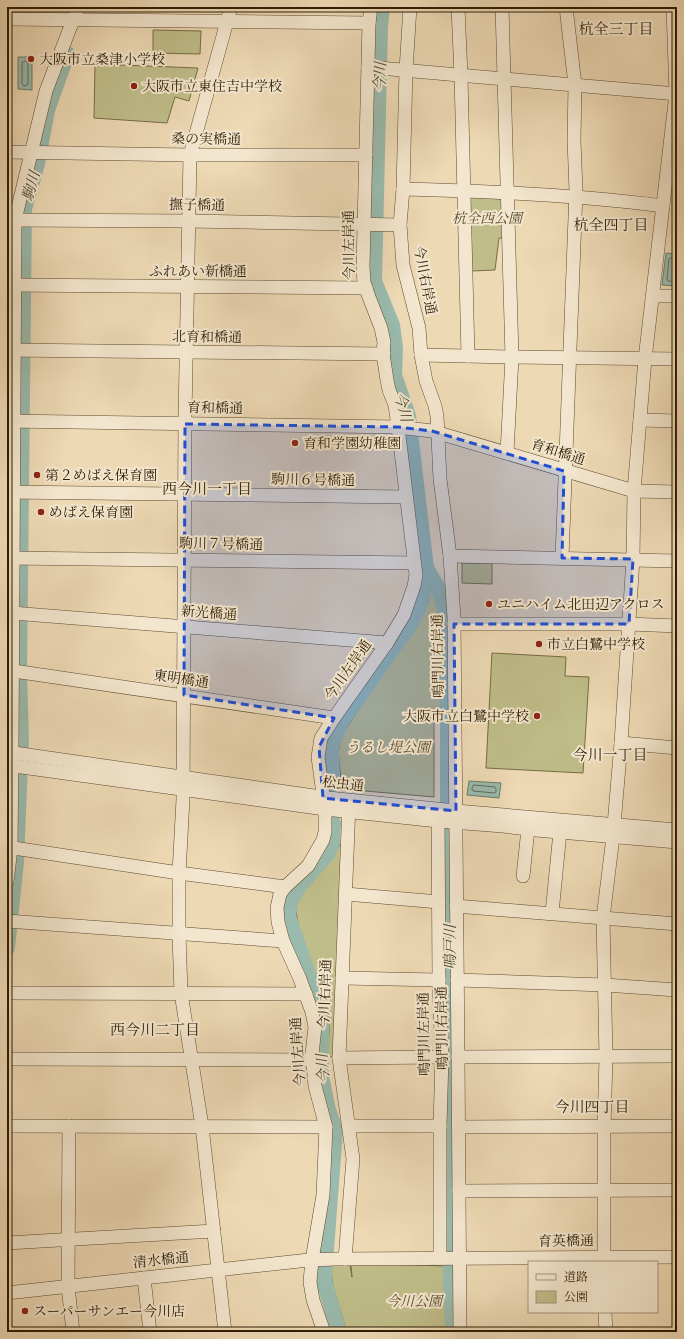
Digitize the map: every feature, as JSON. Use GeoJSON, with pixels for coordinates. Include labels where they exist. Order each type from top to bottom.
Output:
{"type":"FeatureCollection","features":[{"type":"Feature","properties":{"kind":"street"},"geometry":{"type":"LineString","coordinates":[[225,1332],[202,1126],[181,993],[179,873],[183,783],[186,494],[185,424],[190,155],[231,7]]}},
{"type":"Feature","properties":{"kind":"street","name":"今川左岸通"},"geometry":{"type":"LineString","coordinates":[[324,1332],[313,1300],[310,1282],[320,1260],[326,1127],[315,1086],[312,1054],[315,1027],[306,994],[283,940],[278,922],[277,908],[280,894],[285,887],[308,866],[323,840],[325,832],[324,804],[318,757],[321,738],[387,643],[404,615],[414,586],[416,575],[406,497],[400,428],[395,405],[389,390],[381,328],[368,297],[364,282],[363,267],[366,155],[372,67],[368,23],[371,7]]}},
{"type":"Feature","properties":{"kind":"street","name":"今川右岸通"},"geometry":{"type":"LineString","coordinates":[[410,7],[402,69],[403,189],[400,225],[403,265],[419,328],[421,355],[426,381],[435,406],[435,432],[450,556]]}},
{"type":"Feature","properties":{"kind":"street"},"geometry":{"type":"LineString","coordinates":[[458,7],[468,356]]}},
{"type":"Feature","properties":{"kind":"street"},"geometry":{"type":"LineString","coordinates":[[502,7],[512,357],[507,454]]}},
{"type":"Feature","properties":{"kind":"street"},"geometry":{"type":"LineString","coordinates":[[562,558],[564,471],[576,198],[574,140],[576,85],[566,7]]}},
{"type":"Feature","properties":{"kind":"street"},"geometry":{"type":"LineString","coordinates":[[604,1259],[604,1127],[606,1057],[603,918],[614,831],[621,743],[633,559],[634,491],[645,359],[663,206],[672,176],[676,94],[673,7]]}},
{"type":"Feature","properties":{"kind":"street"},"geometry":{"type":"LineString","coordinates":[[7,882],[15,759],[15,671],[19,614],[16,558],[17,220],[37,152],[46,91],[78,17]]}},
{"type":"Feature","properties":{"kind":"street"},"geometry":{"type":"LineString","coordinates":[[7,19],[78,17],[90,21],[368,23]]}},
{"type":"Feature","properties":{"kind":"street"},"geometry":{"type":"LineString","coordinates":[[372,67],[504,80],[676,94]]}},
{"type":"Feature","properties":{"kind":"street","name":"桑の実橋通"},"geometry":{"type":"LineString","coordinates":[[7,152],[190,155],[366,155]]}},
{"type":"Feature","properties":{"kind":"street"},"geometry":{"type":"LineString","coordinates":[[403,189],[508,192],[614,200],[663,206]]}},
{"type":"Feature","properties":{"kind":"street","name":"撫子橋通"},"geometry":{"type":"LineString","coordinates":[[17,220],[189,221],[400,225]]}},
{"type":"Feature","properties":{"kind":"street","name":"ふれあい新橋通"},"geometry":{"type":"LineString","coordinates":[[17,285],[366,288]]}},
{"type":"Feature","properties":{"kind":"street"},"geometry":{"type":"LineString","coordinates":[[652,296],[677,296]]}},
{"type":"Feature","properties":{"kind":"street","name":"北育和橋通"},"geometry":{"type":"LineString","coordinates":[[17,350],[384,354]]}},
{"type":"Feature","properties":{"kind":"street"},"geometry":{"type":"LineString","coordinates":[[421,355],[677,359]]}},
{"type":"Feature","properties":{"kind":"street"},"geometry":{"type":"LineString","coordinates":[[640,420],[677,421]]}},
{"type":"Feature","properties":{"kind":"street","name":"育和橋通"},"geometry":{"type":"LineString","coordinates":[[16,421],[400,428],[435,432],[634,491],[677,492]]}},
{"type":"Feature","properties":{"kind":"street","name":"駒川６号橋通"},"geometry":{"type":"LineString","coordinates":[[16,492],[406,497]]}},
{"type":"Feature","properties":{"kind":"street"},"geometry":{"type":"LineString","coordinates":[[450,556],[677,561]]}},
{"type":"Feature","properties":{"kind":"street","name":"鳴門川右岸通"},"geometry":{"type":"LineString","coordinates":[[450,556],[454,624],[459,1127],[459,1191],[450,1258],[460,1332]]}},
{"type":"Feature","properties":{"kind":"street","name":"駒川７号橋通"},"geometry":{"type":"LineString","coordinates":[[16,558],[414,563]]}},
{"type":"Feature","properties":{"kind":"street","name":"新光橋通"},"geometry":{"type":"LineString","coordinates":[[19,614],[387,643]]}},
{"type":"Feature","properties":{"kind":"street"},"geometry":{"type":"LineString","coordinates":[[454,624],[629,624],[677,626]]}},
{"type":"Feature","properties":{"kind":"street","name":"東明橋通"},"geometry":{"type":"LineString","coordinates":[[15,671],[334,718]]}},
{"type":"Feature","properties":{"kind":"street"},"geometry":{"type":"LineString","coordinates":[[621,743],[677,748]]}},
{"type":"Feature","properties":{"kind":"street","name":"松虫通"},"geometry":{"type":"LineString","coordinates":[[15,759],[324,804],[614,831],[677,842]]}},
{"type":"Feature","properties":{"kind":"street","name":"今川右岸通"},"geometry":{"type":"LineString","coordinates":[[345,1258],[353,1159],[339,1058],[349,806]]}},
{"type":"Feature","properties":{"kind":"street","name":"鳴門川左岸通"},"geometry":{"type":"LineString","coordinates":[[438,815],[442,1057],[440,1126],[450,1258]]}},
{"type":"Feature","properties":{"kind":"street","name":"松虫通"},"geometry":{"type":"LineString","coordinates":[[456,817],[528,829],[560,832],[677,830]]}},
{"type":"Feature","properties":{"kind":"street"},"geometry":{"type":"LineString","coordinates":[[523,876],[528,829]]}},
{"type":"Feature","properties":{"kind":"street"},"geometry":{"type":"LineString","coordinates":[[552,914],[560,832]]}},
{"type":"Feature","properties":{"kind":"street"},"geometry":{"type":"LineString","coordinates":[[9,847],[179,873],[285,887]]}},
{"type":"Feature","properties":{"kind":"street"},"geometry":{"type":"LineString","coordinates":[[346,894],[439,902]]}},
{"type":"Feature","properties":{"kind":"street"},"geometry":{"type":"LineString","coordinates":[[456,906],[677,924]]}},
{"type":"Feature","properties":{"kind":"street"},"geometry":{"type":"LineString","coordinates":[[12,922],[283,940]]}},
{"type":"Feature","properties":{"kind":"street"},"geometry":{"type":"LineString","coordinates":[[342,978],[440,980]]}},
{"type":"Feature","properties":{"kind":"street"},"geometry":{"type":"LineString","coordinates":[[457,980],[605,985],[677,990]]}},
{"type":"Feature","properties":{"kind":"street"},"geometry":{"type":"LineString","coordinates":[[7,993],[306,994]]}},
{"type":"Feature","properties":{"kind":"street"},"geometry":{"type":"LineString","coordinates":[[458,1058],[677,1056]]}},
{"type":"Feature","properties":{"kind":"street"},"geometry":{"type":"LineString","coordinates":[[339,1058],[442,1057]]}},
{"type":"Feature","properties":{"kind":"street"},"geometry":{"type":"LineString","coordinates":[[7,1059],[313,1060]]}},
{"type":"Feature","properties":{"kind":"street"},"geometry":{"type":"LineString","coordinates":[[7,1126],[326,1127]]}},
{"type":"Feature","properties":{"kind":"street"},"geometry":{"type":"LineString","coordinates":[[69,1126],[68,1286],[74,1332]]}},
{"type":"Feature","properties":{"kind":"street"},"geometry":{"type":"LineString","coordinates":[[349,1126],[440,1126]]}},
{"type":"Feature","properties":{"kind":"street"},"geometry":{"type":"LineString","coordinates":[[459,1127],[677,1126]]}},
{"type":"Feature","properties":{"kind":"street"},"geometry":{"type":"LineString","coordinates":[[459,1191],[677,1190]]}},
{"type":"Feature","properties":{"kind":"street"},"geometry":{"type":"LineString","coordinates":[[7,1243],[214,1231]]}},
{"type":"Feature","properties":{"kind":"street","name":"育英橋通"},"geometry":{"type":"LineString","coordinates":[[320,1260],[345,1258],[604,1259],[677,1257]]}},
{"type":"Feature","properties":{"kind":"street","name":"清水橋通"},"geometry":{"type":"LineString","coordinates":[[7,1294],[68,1286],[320,1260]]}},
{"type":"Feature","properties":{"kind":"street"},"geometry":{"type":"LineString","coordinates":[[144,1278],[150,1332]]}},
{"type":"Feature","properties":{"kind":"street"},"geometry":{"type":"LineString","coordinates":[[605,1313],[606,1332]]}},
{"type":"Feature","properties":{"kind":"highlighted area"},"geometry":{"type":"Polygon","coordinates":[[[185,424],[398,427],[432,431],[564,471],[562,558],[633,559],[629,624],[454,624],[456,811],[323,798],[319,747],[334,718],[184,695],[185,424]]]}},
{"type":"Feature","properties":{"kind":"green space"},"geometry":{"type":"Polygon","coordinates":[[[153,30],[201,31],[200,54],[153,53],[153,30]]]}},
{"type":"Feature","properties":{"kind":"green space"},"geometry":{"type":"Polygon","coordinates":[[[95,64],[198,68],[189,101],[175,97],[167,123],[94,118],[95,64]]]}},
{"type":"Feature","properties":{"kind":"green space","name":"杭全西公園"},"geometry":{"type":"Polygon","coordinates":[[[470,197],[505,199],[504,238],[499,238],[495,270],[471,271],[470,197]]]}},
{"type":"Feature","properties":{"kind":"green space"},"geometry":{"type":"Polygon","coordinates":[[[462,563],[492,563],[492,584],[462,583],[462,563]]]}},
{"type":"Feature","properties":{"kind":"green space","name":"うるし堤公園"},"geometry":{"type":"Polygon","coordinates":[[[431,584],[438,601],[441,619],[442,712],[434,712],[434,797],[342,789],[338,752],[342,734],[416,624],[426,605],[431,584]]]}},
{"type":"Feature","properties":{"kind":"green space"},"geometry":{"type":"Polygon","coordinates":[[[492,653],[566,657],[565,676],[589,677],[583,773],[486,768],[492,653]]]}},
{"type":"Feature","properties":{"kind":"green space"},"geometry":{"type":"Polygon","coordinates":[[[339,845],[344,845],[335,1057],[328,1057],[328,1011],[302,940],[296,911],[297,899],[303,889],[335,854],[339,845]]]}},
{"type":"Feature","properties":{"kind":"green space","name":"今川公園"},"geometry":{"type":"Polygon","coordinates":[[[330,1264],[350,1265],[352,1277],[351,1265],[396,1264],[444,1266],[446,1332],[347,1332],[333,1287],[330,1264]]]}},
{"type":"Feature","properties":{"kind":"water"},"geometry":{"type":"Polygon","coordinates":[[[18,57],[32,57],[32,90],[18,89],[18,57]]]}},
{"type":"Feature","properties":{"kind":"water"},"geometry":{"type":"Polygon","coordinates":[[[666,253],[677,254],[677,286],[662,285],[666,253]]]}},
{"type":"Feature","properties":{"kind":"water"},"geometry":{"type":"Polygon","coordinates":[[[469,781],[501,783],[499,798],[467,795],[469,781]]]}},
{"type":"Feature","properties":{"kind":"waterway","name":"今川"},"geometry":{"type":"LineString","coordinates":[[332,784],[331,746],[341,721],[410,624],[422,600],[426,568],[408,416],[394,375],[395,348],[392,325],[374,281],[380,27],[382,7]]}},
{"type":"Feature","properties":{"kind":"waterway","name":"駒川"},"geometry":{"type":"LineString","coordinates":[[7,948],[16,862],[21,739],[19,674],[24,209],[37,164],[47,110],[67,54]]}},
{"type":"Feature","properties":{"kind":"waterway","name":"鳴戸川"},"geometry":{"type":"LineString","coordinates":[[426,568],[440,592],[448,620],[451,1280],[453,1332]]}},
{"type":"Feature","properties":{"kind":"waterway","name":"今川"},"geometry":{"type":"LineString","coordinates":[[333,823],[332,842],[328,853],[299,886],[290,902],[288,916],[315,995],[321,1021],[321,1076],[328,1110],[335,1130],[324,1276],[325,1285],[339,1332]]}},
{"type":"Feature","properties":{"kind":"place","name":"大阪市立桑津小学校"},"geometry":{"type":"Point","coordinates":[31,59]}},
{"type":"Feature","properties":{"kind":"place","name":"大阪市立東住吉中学校"},"geometry":{"type":"Point","coordinates":[134,86]}},
{"type":"Feature","properties":{"kind":"place","name":"育和学園幼稚園"},"geometry":{"type":"Point","coordinates":[295,443]}},
{"type":"Feature","properties":{"kind":"place","name":"第２めばえ保育園"},"geometry":{"type":"Point","coordinates":[37,475]}},
{"type":"Feature","properties":{"kind":"place","name":"めばえ保育園"},"geometry":{"type":"Point","coordinates":[41,512]}},
{"type":"Feature","properties":{"kind":"place","name":"ユニハイム北田辺アクロス"},"geometry":{"type":"Point","coordinates":[489,604]}},
{"type":"Feature","properties":{"kind":"place","name":"市立白鷺中学校"},"geometry":{"type":"Point","coordinates":[539,644]}},
{"type":"Feature","properties":{"kind":"place","name":"大阪市立白鷺中学校"},"geometry":{"type":"Point","coordinates":[537,716]}},
{"type":"Feature","properties":{"kind":"place","name":"スーパーサンエー今川店"},"geometry":{"type":"Point","coordinates":[25,1311]}},
{"type":"Feature","properties":{"kind":"district","name":"杭全三丁目"},"geometry":{"type":"Point","coordinates":[616,29]}},
{"type":"Feature","properties":{"kind":"district","name":"杭全四丁目"},"geometry":{"type":"Point","coordinates":[611,225]}},
{"type":"Feature","properties":{"kind":"district","name":"西今川一丁目"},"geometry":{"type":"Point","coordinates":[207,489]}},
{"type":"Feature","properties":{"kind":"district","name":"今川一丁目"},"geometry":{"type":"Point","coordinates":[610,755]}},
{"type":"Feature","properties":{"kind":"district","name":"西今川二丁目"},"geometry":{"type":"Point","coordinates":[155,1030]}},
{"type":"Feature","properties":{"kind":"district","name":"今川四丁目"},"geometry":{"type":"Point","coordinates":[592,1107]}}]}
